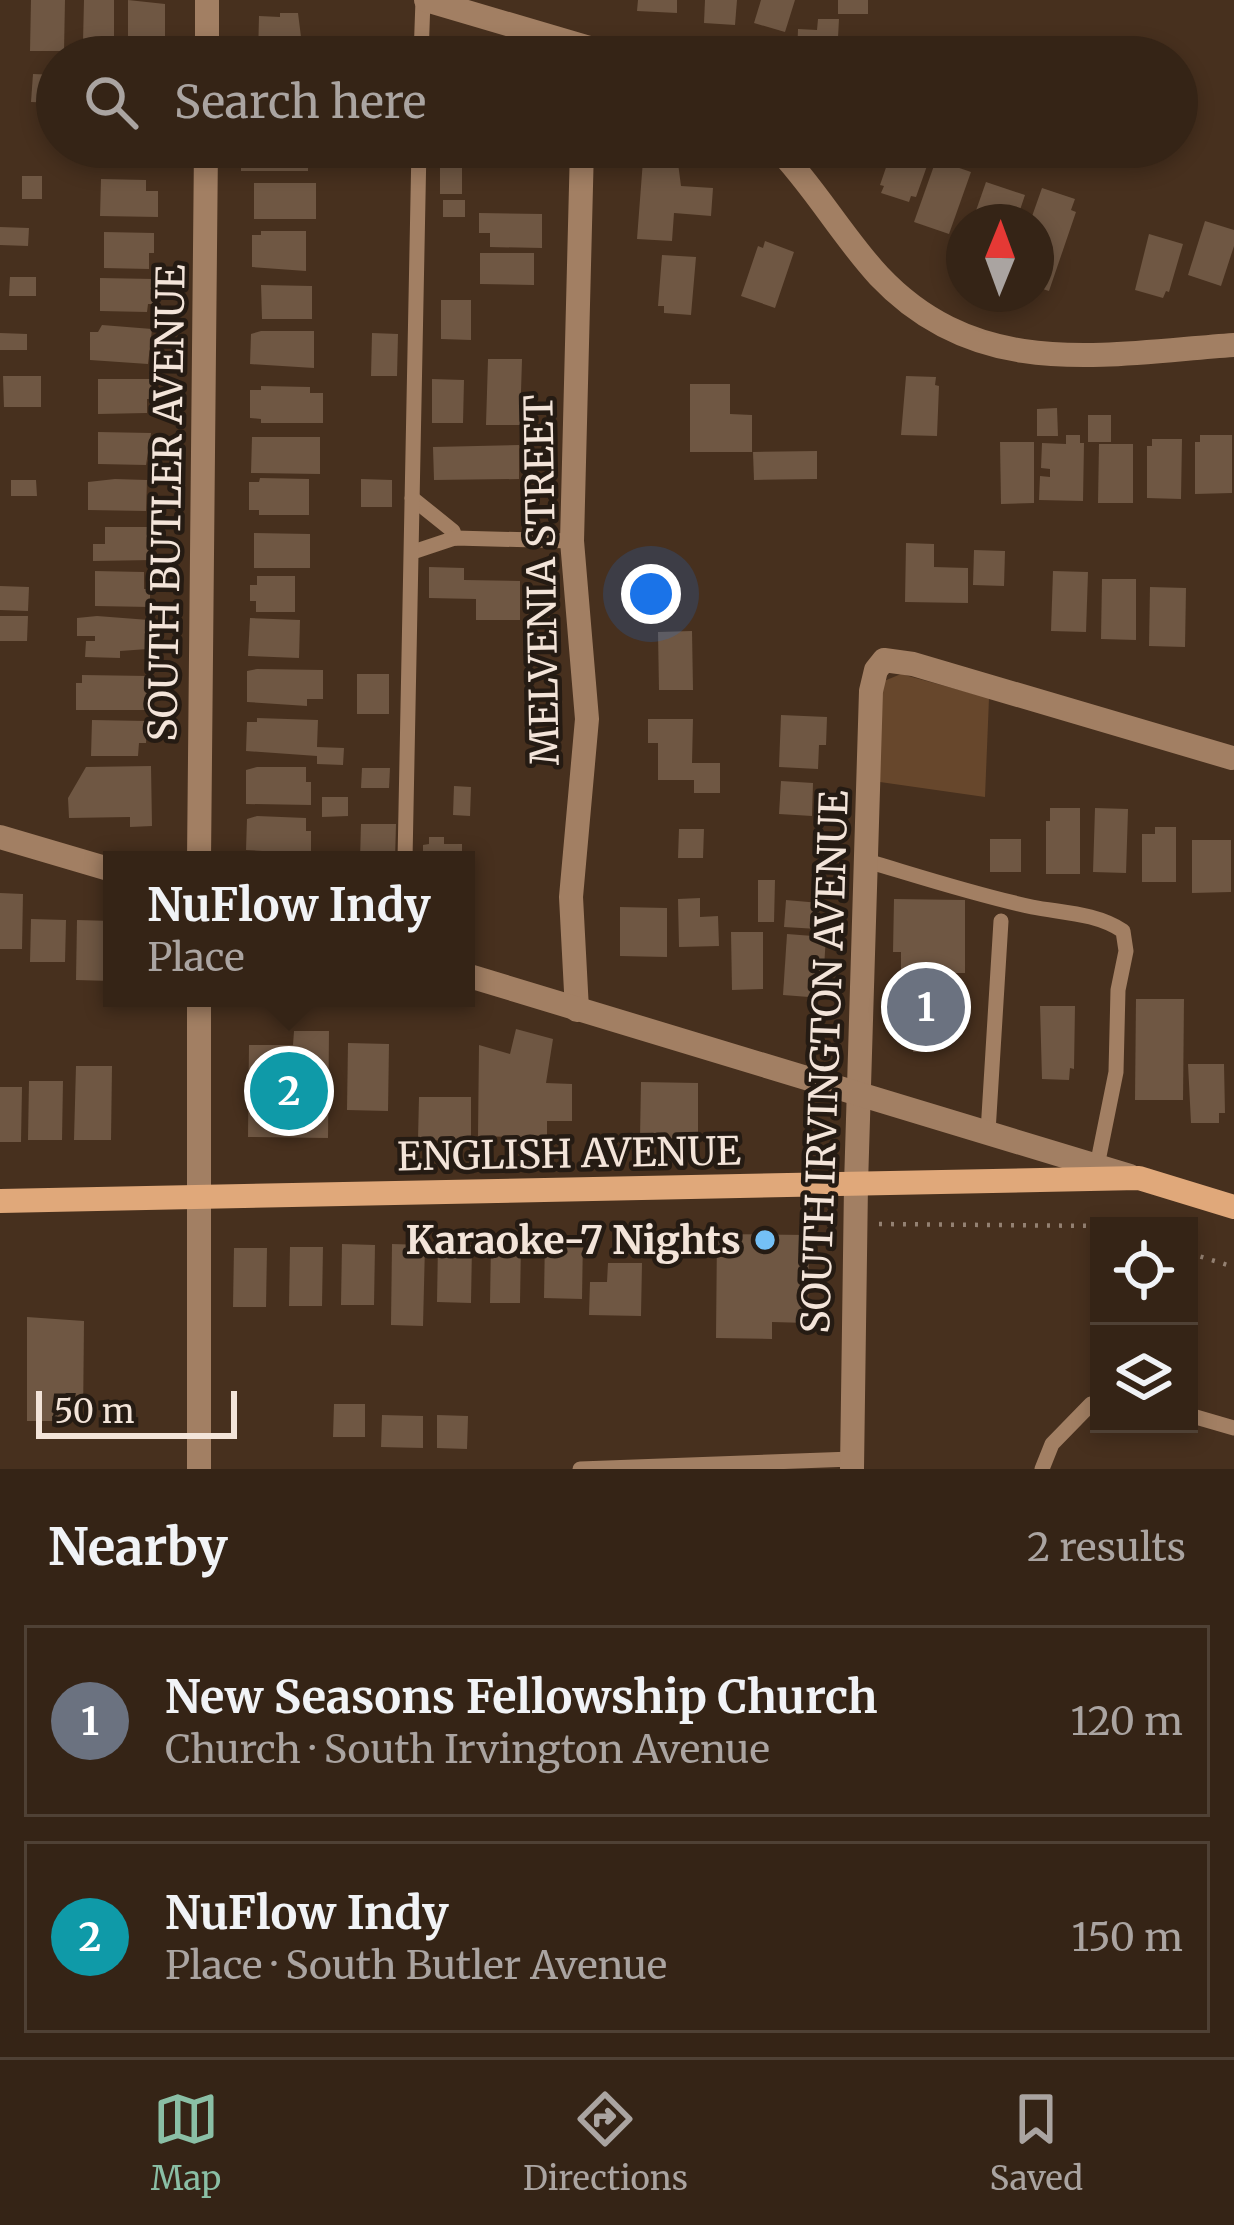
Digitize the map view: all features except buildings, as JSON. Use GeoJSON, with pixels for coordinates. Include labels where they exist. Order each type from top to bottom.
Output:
{"type":"FeatureCollection","features":[{"type":"Feature","properties":{"kind":"main road","name":"ENGLISH AVENUE"},"geometry":{"type":"LineString","coordinates":[[0,1201],[1139,1178],[1234,1207]]}},
{"type":"Feature","properties":{"kind":"street"},"geometry":{"type":"LineString","coordinates":[[207,36],[208,0]]}},
{"type":"Feature","properties":{"kind":"street"},"geometry":{"type":"LineString","coordinates":[[424,0],[538,36]]}},
{"type":"Feature","properties":{"kind":"street","name":"SOUTH BUTLER AVENUE"},"geometry":{"type":"LineString","coordinates":[[199,851],[206,168]]}},
{"type":"Feature","properties":{"kind":"street","name":"MELVENIA STREET"},"geometry":{"type":"LineString","coordinates":[[577,1010],[571,897],[587,719],[572,541],[581,168]]}},
{"type":"Feature","properties":{"kind":"street"},"geometry":{"type":"LineString","coordinates":[[793,168],[877,274],[913,307],[955,332],[1007,350],[1050,356],[1234,345]]}},
{"type":"Feature","properties":{"kind":"street","name":"SOUTH IRVINGTON AVENUE"},"geometry":{"type":"LineString","coordinates":[[852,1464],[856,1185],[876,670],[884,660],[913,664],[1232,758]]}},
{"type":"Feature","properties":{"kind":"street"},"geometry":{"type":"LineString","coordinates":[[0,837],[103,867]]}},
{"type":"Feature","properties":{"kind":"street"},"geometry":{"type":"LineString","coordinates":[[475,978],[1139,1178]]}},
{"type":"Feature","properties":{"kind":"street"},"geometry":{"type":"LineString","coordinates":[[199,1469],[200,1007]]}},
{"type":"Feature","properties":{"kind":"lane"},"geometry":{"type":"LineString","coordinates":[[422,36],[424,0]]}},
{"type":"Feature","properties":{"kind":"lane"},"geometry":{"type":"LineString","coordinates":[[405,851],[419,168]]}},
{"type":"Feature","properties":{"kind":"lane"},"geometry":{"type":"LineString","coordinates":[[412,498],[453,531],[455,538]]}},
{"type":"Feature","properties":{"kind":"lane"},"geometry":{"type":"LineString","coordinates":[[412,552],[455,538],[572,541]]}},
{"type":"Feature","properties":{"kind":"lane"},"geometry":{"type":"LineString","coordinates":[[867,861],[996,898],[1093,918],[1123,931],[1126,951],[1118,990],[1116,1072],[1097,1166]]}},
{"type":"Feature","properties":{"kind":"lane"},"geometry":{"type":"LineString","coordinates":[[988,1132],[1001,921]]}},
{"type":"Feature","properties":{"kind":"lane"},"geometry":{"type":"LineString","coordinates":[[1042,1469],[1052,1444],[1090,1405]]}},
{"type":"Feature","properties":{"kind":"lane"},"geometry":{"type":"LineString","coordinates":[[1198,1418],[1234,1428]]}},
{"type":"Feature","properties":{"kind":"lane"},"geometry":{"type":"LineString","coordinates":[[580,1469],[852,1464]]}},
{"type":"Feature","properties":{"kind":"path"},"geometry":{"type":"LineString","coordinates":[[873,1224],[1090,1226]]}},
{"type":"Feature","properties":{"kind":"path"},"geometry":{"type":"LineString","coordinates":[[1198,1256],[1234,1267]]}},
{"type":"Feature","properties":{"kind":"shaded area"},"geometry":{"type":"Polygon","coordinates":[[[901,674],[989,698],[985,797],[880,782],[879,691],[884,681],[901,674]]]}},
{"type":"Feature","properties":{"kind":"place","name":"New Seasons Fellowship Church"},"geometry":{"type":"Point","coordinates":[926,1007]}},
{"type":"Feature","properties":{"kind":"place","name":"NuFlow Indy"},"geometry":{"type":"Point","coordinates":[289,1091]}},
{"type":"Feature","properties":{"kind":"place","name":"Karaoke-7 Nights"},"geometry":{"type":"Point","coordinates":[765,1240]}}]}
